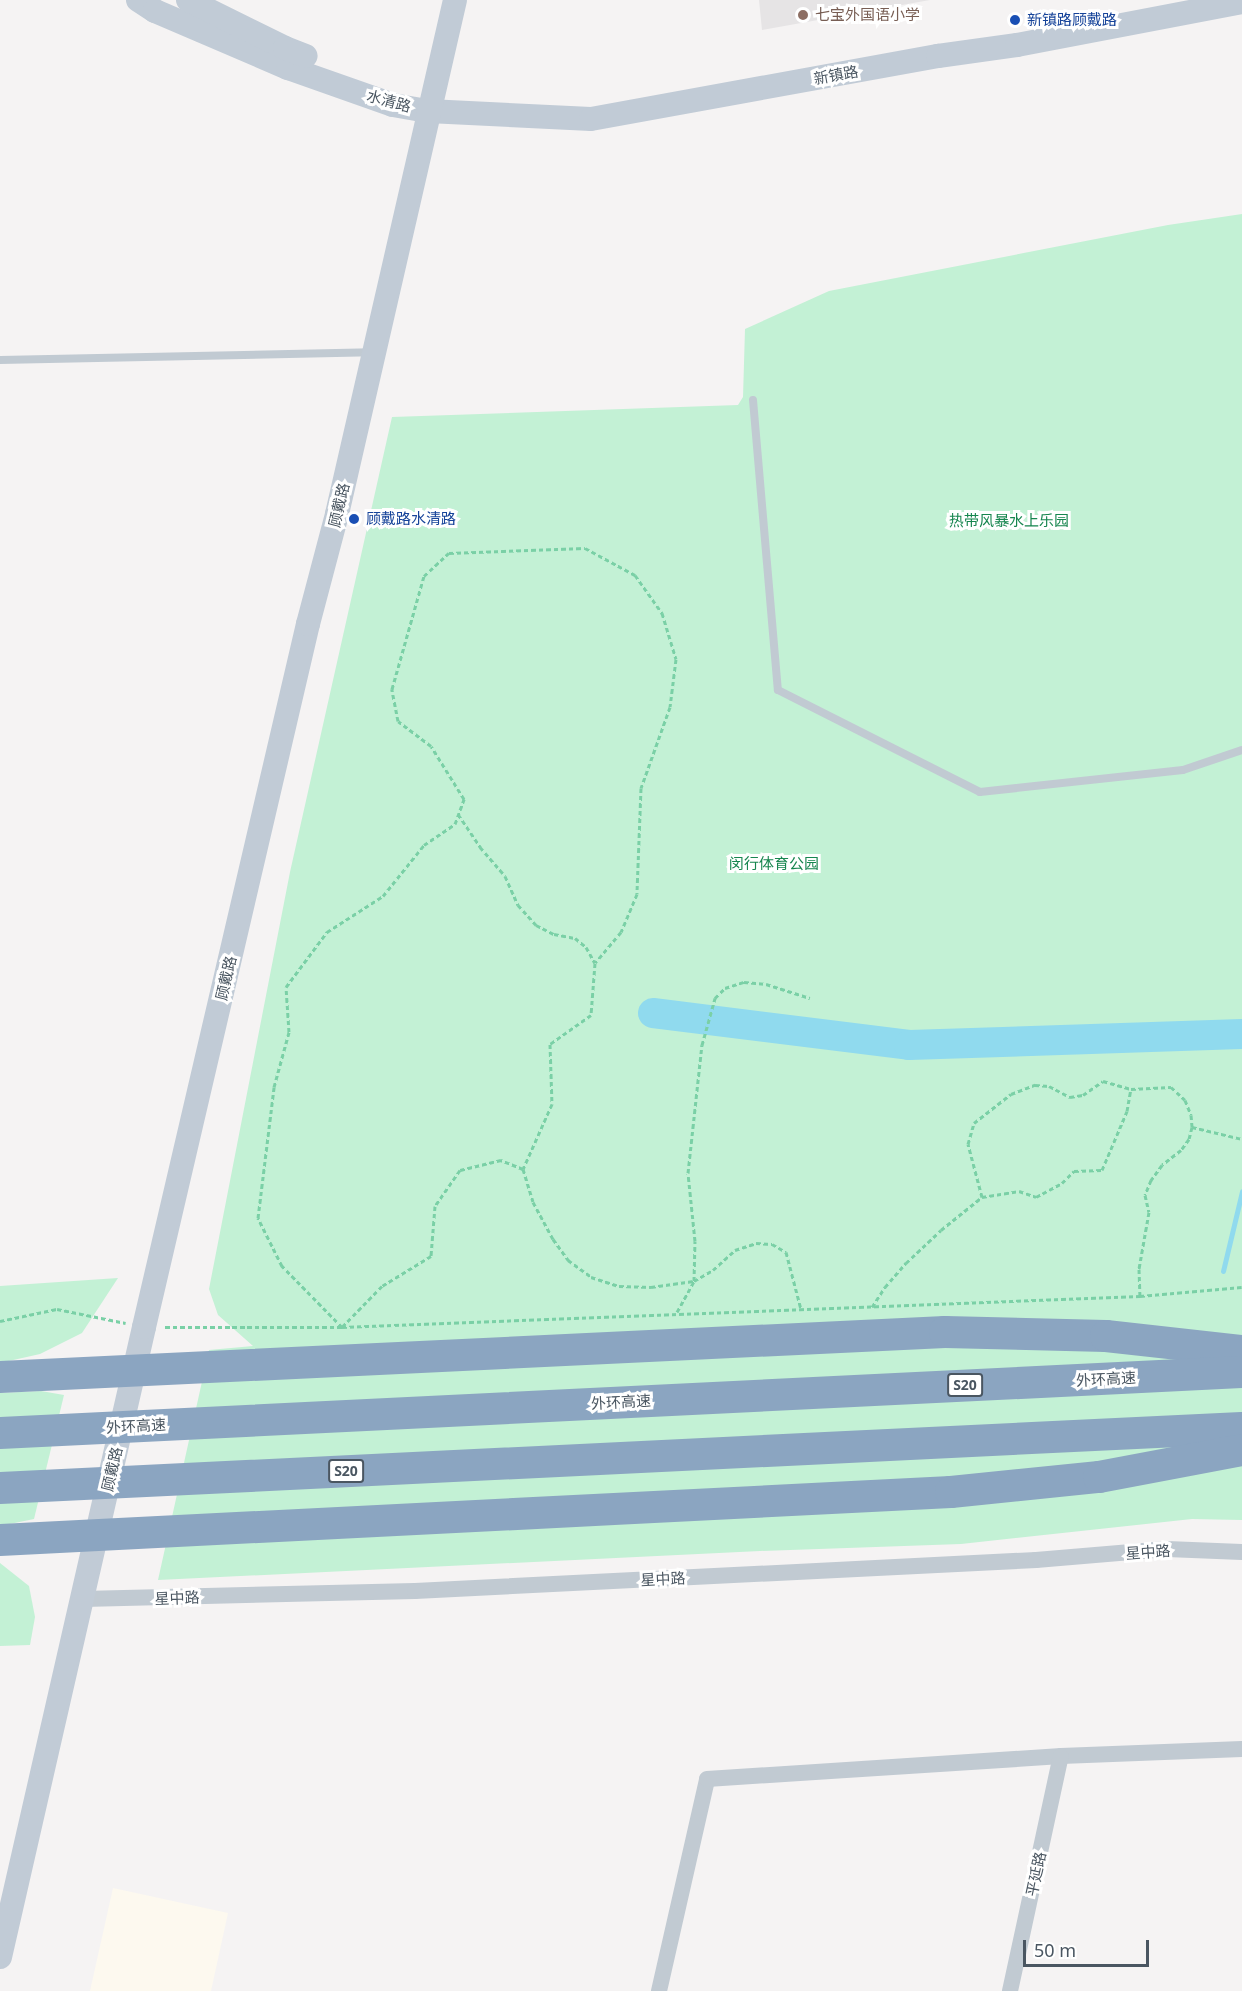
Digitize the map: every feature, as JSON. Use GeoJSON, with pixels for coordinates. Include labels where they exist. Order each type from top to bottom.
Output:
{"type":"FeatureCollection","features":[{"type":"Feature","properties":{"kind":"highway"},"geometry":{"type":"LineString","coordinates":[[0,1377],[945,1332],[1106,1336],[1242,1351]]}},
{"type":"Feature","properties":{"kind":"highway","name":"外环高速"},"geometry":{"type":"LineString","coordinates":[[0,1433],[1242,1372]]}},
{"type":"Feature","properties":{"kind":"highway","name":"S20"},"geometry":{"type":"LineString","coordinates":[[0,1488],[1242,1428]]}},
{"type":"Feature","properties":{"kind":"highway"},"geometry":{"type":"LineString","coordinates":[[0,1540],[951,1492],[1099,1477],[1242,1450]]}},
{"type":"Feature","properties":{"kind":"main road","name":"水清路"},"geometry":{"type":"LineString","coordinates":[[138,0],[155,11],[288,68],[393,105],[428,111]]}},
{"type":"Feature","properties":{"kind":"main road","name":"水清路"},"geometry":{"type":"LineString","coordinates":[[188,0],[285,48],[398,90],[428,111]]}},
{"type":"Feature","properties":{"kind":"main road","name":"顾戴路"},"geometry":{"type":"LineString","coordinates":[[0,1957],[134,1369],[455,0]]}},
{"type":"Feature","properties":{"kind":"main road","name":"新镇路"},"geometry":{"type":"LineString","coordinates":[[428,111],[591,119],[927,58],[1017,45],[1228,2]]}},
{"type":"Feature","properties":{"kind":"street","name":"星中路"},"geometry":{"type":"LineString","coordinates":[[83,1599],[415,1591],[1036,1560],[1167,1550],[1242,1552]]}},
{"type":"Feature","properties":{"kind":"street"},"geometry":{"type":"LineString","coordinates":[[658,1991],[707,1779],[1061,1756],[1242,1749]]}},
{"type":"Feature","properties":{"kind":"street","name":"平延路"},"geometry":{"type":"LineString","coordinates":[[1010,1991],[1061,1756]]}},
{"type":"Feature","properties":{"kind":"lane"},"geometry":{"type":"LineString","coordinates":[[0,360],[374,352]]}},
{"type":"Feature","properties":{"kind":"lane"},"geometry":{"type":"LineString","coordinates":[[753,400],[778,690],[980,792],[1183,770],[1242,750]]}},
{"type":"Feature","properties":{"kind":"path"},"geometry":{"type":"LineString","coordinates":[[342,1327],[282,1266],[258,1218],[274,1087],[289,1032],[286,987],[327,932],[383,896],[424,845],[455,824],[464,799],[431,746],[398,721],[392,689],[424,576],[449,553],[585,548],[635,575],[662,613],[676,659],[670,707],[641,788],[637,894],[621,932],[595,963]]}},
{"type":"Feature","properties":{"kind":"path"},"geometry":{"type":"LineString","coordinates":[[458,814],[480,847],[505,876],[518,906],[536,925],[581,942],[595,963],[591,1015],[550,1044],[552,1104],[523,1169],[533,1202],[553,1239],[568,1260],[591,1277],[619,1286],[651,1287],[694,1281],[713,1270],[735,1250],[756,1243],[772,1244],[786,1252],[801,1310]]}},
{"type":"Feature","properties":{"kind":"path"},"geometry":{"type":"LineString","coordinates":[[677,1312],[694,1281],[695,1241],[688,1173],[702,1045],[715,998],[725,988],[744,982],[766,984],[810,998]]}},
{"type":"Feature","properties":{"kind":"path"},"geometry":{"type":"LineString","coordinates":[[982,1197],[968,1144],[974,1123],[991,1107],[1011,1094],[1035,1085],[1048,1086],[1070,1097],[1083,1095],[1103,1081],[1131,1089],[1171,1087],[1185,1100],[1191,1115],[1192,1127],[1189,1139],[1181,1150],[1162,1165],[1151,1180],[1145,1195],[1149,1212],[1139,1269],[1140,1296]]}},
{"type":"Feature","properties":{"kind":"path"},"geometry":{"type":"LineString","coordinates":[[872,1307],[885,1287],[906,1263],[941,1230],[982,1197],[1018,1191],[1036,1197],[1062,1183],[1074,1171],[1102,1170],[1127,1111],[1131,1089]]}},
{"type":"Feature","properties":{"kind":"path"},"geometry":{"type":"LineString","coordinates":[[1192,1127],[1242,1139]]}},
{"type":"Feature","properties":{"kind":"path"},"geometry":{"type":"LineString","coordinates":[[342,1327],[382,1286],[431,1256],[435,1206],[460,1170],[501,1160],[523,1169]]}},
{"type":"Feature","properties":{"kind":"path"},"geometry":{"type":"LineString","coordinates":[[0,1321],[57,1309],[144,1327],[342,1327],[677,1312],[801,1310],[1140,1296],[1242,1287]]}},
{"type":"Feature","properties":{"kind":"shaded area","name":"七宝外国语小学"},"geometry":{"type":"Polygon","coordinates":[[[759,0],[930,0],[762,30],[759,0]]]}},
{"type":"Feature","properties":{"kind":"shaded area"},"geometry":{"type":"Polygon","coordinates":[[[113,1888],[228,1913],[211,1991],[90,1991],[113,1888]]]}},
{"type":"Feature","properties":{"kind":"green space","name":"闵行体育公园"},"geometry":{"type":"Polygon","coordinates":[[[1242,214],[1242,1520],[1192,1519],[961,1544],[760,1551],[158,1580],[209,1350],[253,1346],[218,1315],[209,1289],[290,872],[392,417],[738,405],[743,397],[745,329],[829,291],[1168,225],[1242,214]]]}},
{"type":"Feature","properties":{"kind":"green space"},"geometry":{"type":"Polygon","coordinates":[[[118,1278],[82,1333],[40,1354],[0,1363],[0,1286],[118,1278]]]}},
{"type":"Feature","properties":{"kind":"green space"},"geometry":{"type":"Polygon","coordinates":[[[41,1391],[64,1395],[34,1519],[0,1526],[0,1393],[41,1391]]]}},
{"type":"Feature","properties":{"kind":"green space"},"geometry":{"type":"Polygon","coordinates":[[[0,1563],[29,1586],[35,1617],[30,1645],[0,1646],[0,1563]]]}},
{"type":"Feature","properties":{"kind":"waterway"},"geometry":{"type":"LineString","coordinates":[[653,1013],[909,1045],[1242,1034]]}},
{"type":"Feature","properties":{"kind":"waterway"},"geometry":{"type":"LineString","coordinates":[[1223,1271],[1242,1191]]}},
{"type":"Feature","properties":{"kind":"place","name":"七宝外国语小学"},"geometry":{"type":"Point","coordinates":[803,15]}},
{"type":"Feature","properties":{"kind":"place","name":"新镇路顾戴路"},"geometry":{"type":"Point","coordinates":[1015,20]}},
{"type":"Feature","properties":{"kind":"place","name":"顾戴路水清路"},"geometry":{"type":"Point","coordinates":[354,519]}},
{"type":"Feature","properties":{"kind":"park label","name":"热带风暴水上乐园"},"geometry":{"type":"Point","coordinates":[1009,521]}}]}
